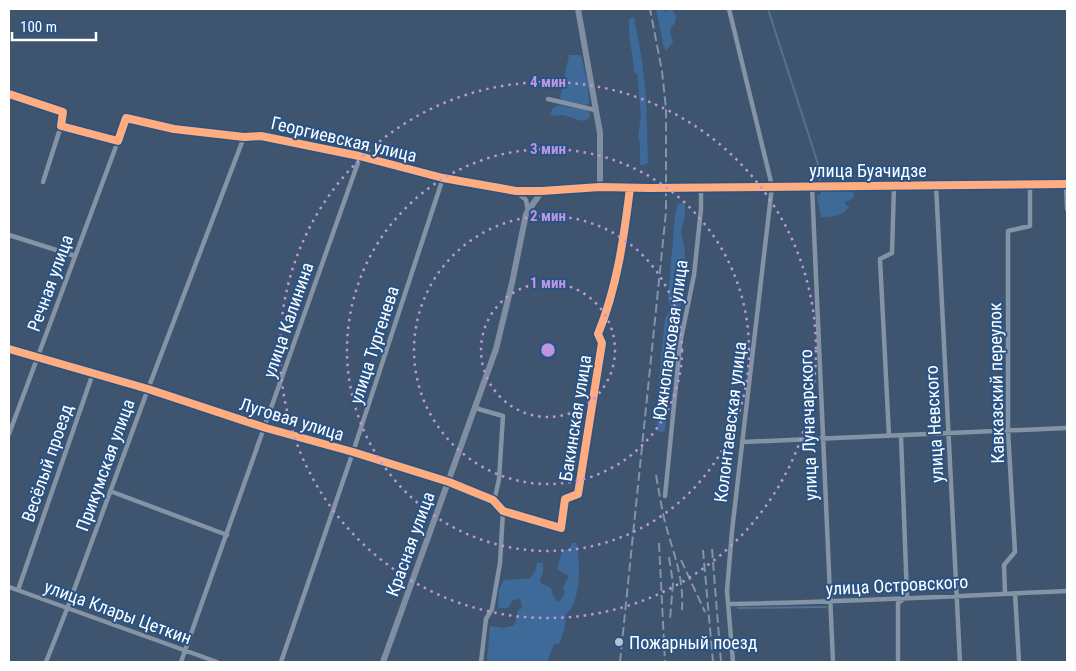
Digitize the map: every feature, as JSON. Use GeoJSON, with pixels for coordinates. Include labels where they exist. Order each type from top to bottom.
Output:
{"type":"FeatureCollection","features":[{"type":"Feature","properties":{"kind":"street"},"geometry":{"type":"LineString","coordinates":[[578,9],[600,133],[600,187]]}},
{"type":"Feature","properties":{"kind":"street"},"geometry":{"type":"LineString","coordinates":[[729,9],[772,186]]}},
{"type":"Feature","properties":{"kind":"street"},"geometry":{"type":"LineString","coordinates":[[9,94],[63,112],[61,126],[43,182]]}},
{"type":"Feature","properties":{"kind":"street"},"geometry":{"type":"LineString","coordinates":[[548,99],[596,110]]}},
{"type":"Feature","properties":{"kind":"street","name":"Георгиевская улица"},"geometry":{"type":"LineString","coordinates":[[118,141],[126,118],[174,129],[244,137],[261,136],[360,157],[443,178],[516,191],[600,187],[650,188]]}},
{"type":"Feature","properties":{"kind":"street"},"geometry":{"type":"LineString","coordinates":[[61,126],[118,141]]}},
{"type":"Feature","properties":{"kind":"street","name":"Прикумская улица"},"geometry":{"type":"LineString","coordinates":[[46,662],[244,137]]}},
{"type":"Feature","properties":{"kind":"street","name":"Речная улица"},"geometry":{"type":"LineString","coordinates":[[9,434],[118,141]]}},
{"type":"Feature","properties":{"kind":"street","name":"улица Калинина"},"geometry":{"type":"LineString","coordinates":[[181,662],[266,428],[360,157]]}},
{"type":"Feature","properties":{"kind":"street","name":"улица Тургенева"},"geometry":{"type":"LineString","coordinates":[[281,662],[353,452],[443,178]]}},
{"type":"Feature","properties":{"kind":"street","name":"Кавказский переулок"},"geometry":{"type":"LineString","coordinates":[[1005,594],[1004,565],[1015,552],[1008,430],[1008,231],[1030,226],[1030,184]]}},
{"type":"Feature","properties":{"kind":"street"},"geometry":{"type":"LineString","coordinates":[[1067,184],[1067,210]]}},
{"type":"Feature","properties":{"kind":"street","name":"улица Буачидзе"},"geometry":{"type":"LineString","coordinates":[[670,188],[1067,184]]}},
{"type":"Feature","properties":{"kind":"street","name":"улица Невского"},"geometry":{"type":"LineString","coordinates":[[936,185],[960,662]]}},
{"type":"Feature","properties":{"kind":"street","name":"Колонтаевская улица"},"geometry":{"type":"LineString","coordinates":[[733,662],[727,591],[742,442],[772,186]]}},
{"type":"Feature","properties":{"kind":"street","name":"улица Луначарского"},"geometry":{"type":"LineString","coordinates":[[812,186],[833,662]]}},
{"type":"Feature","properties":{"kind":"street"},"geometry":{"type":"LineString","coordinates":[[890,436],[880,259],[892,253],[894,186]]}},
{"type":"Feature","properties":{"kind":"street","name":"Бакинская улица"},"geometry":{"type":"LineString","coordinates":[[561,528],[565,499],[578,494],[602,343],[598,334],[607,314],[623,240],[630,188]]}},
{"type":"Feature","properties":{"kind":"street","name":"Южнопарковая улица"},"geometry":{"type":"LineString","coordinates":[[665,496],[680,344],[694,275],[701,209],[701,188]]}},
{"type":"Feature","properties":{"kind":"street"},"geometry":{"type":"LineString","coordinates":[[516,191],[526,200],[528,211]]}},
{"type":"Feature","properties":{"kind":"street","name":"Красная улица"},"geometry":{"type":"LineString","coordinates":[[383,662],[496,350],[526,214],[542,191]]}},
{"type":"Feature","properties":{"kind":"street"},"geometry":{"type":"LineString","coordinates":[[9,235],[75,256]]}},
{"type":"Feature","properties":{"kind":"street","name":"Луговая улица"},"geometry":{"type":"LineString","coordinates":[[9,349],[148,389],[266,428],[353,452],[449,482],[494,502],[503,511],[561,528]]}},
{"type":"Feature","properties":{"kind":"street","name":"Весёлый проезд"},"geometry":{"type":"LineString","coordinates":[[18,590],[93,373]]}},
{"type":"Feature","properties":{"kind":"street"},"geometry":{"type":"LineString","coordinates":[[475,408],[503,416],[499,479],[494,502]]}},
{"type":"Feature","properties":{"kind":"street"},"geometry":{"type":"LineString","coordinates":[[742,442],[1067,428]]}},
{"type":"Feature","properties":{"kind":"street"},"geometry":{"type":"LineString","coordinates":[[898,662],[898,603],[907,597],[901,436]]}},
{"type":"Feature","properties":{"kind":"street"},"geometry":{"type":"LineString","coordinates":[[110,491],[227,535]]}},
{"type":"Feature","properties":{"kind":"street"},"geometry":{"type":"LineString","coordinates":[[481,662],[486,619],[492,609],[500,563],[503,511]]}},
{"type":"Feature","properties":{"kind":"street","name":"улица Клары Цеткин"},"geometry":{"type":"LineString","coordinates":[[9,587],[217,662]]}},
{"type":"Feature","properties":{"kind":"street","name":"улица Островского"},"geometry":{"type":"LineString","coordinates":[[728,604],[830,602],[1067,591]]}},
{"type":"Feature","properties":{"kind":"street"},"geometry":{"type":"LineString","coordinates":[[1015,593],[1019,662]]}},
{"type":"Feature","properties":{"kind":"shaded area"},"geometry":{"type":"Polygon","coordinates":[[[656,9],[662,9],[666,12],[667,9],[673,9],[676,16],[670,33],[673,42],[666,51],[663,44],[656,9]]]}},
{"type":"Feature","properties":{"kind":"shaded area"},"geometry":{"type":"Polygon","coordinates":[[[634,17],[646,96],[648,163],[644,165],[640,165],[640,143],[638,138],[641,114],[637,74],[634,72],[629,32],[629,19],[634,17]]]}},
{"type":"Feature","properties":{"kind":"shaded area"},"geometry":{"type":"Polygon","coordinates":[[[569,55],[581,55],[588,85],[589,104],[563,101],[560,98],[569,55]]]}},
{"type":"Feature","properties":{"kind":"shaded area"},"geometry":{"type":"Polygon","coordinates":[[[558,105],[586,110],[590,114],[590,118],[582,121],[563,115],[550,115],[552,109],[558,105]]]}},
{"type":"Feature","properties":{"kind":"shaded area"},"geometry":{"type":"Polygon","coordinates":[[[826,191],[853,192],[854,196],[851,200],[845,202],[849,207],[840,215],[821,217],[817,196],[826,191]]]}},
{"type":"Feature","properties":{"kind":"shaded area"},"geometry":{"type":"Polygon","coordinates":[[[682,203],[685,205],[685,216],[681,230],[685,250],[683,295],[676,327],[665,431],[659,433],[657,428],[657,400],[665,318],[670,309],[668,298],[675,216],[677,205],[682,203]]]}},
{"type":"Feature","properties":{"kind":"shaded area"},"geometry":{"type":"Polygon","coordinates":[[[572,543],[576,543],[579,559],[579,581],[575,601],[566,614],[564,631],[559,644],[554,644],[547,662],[487,662],[490,626],[503,628],[512,626],[515,624],[518,610],[522,608],[520,598],[512,601],[508,608],[498,608],[499,590],[504,580],[530,578],[535,572],[537,563],[543,563],[541,583],[551,588],[553,596],[558,602],[565,594],[563,587],[569,576],[557,569],[562,551],[569,549],[572,543]]]}},
{"type":"Feature","properties":{"kind":"waterway"},"geometry":{"type":"LineString","coordinates":[[768,9],[819,167],[820,181]]}},
{"type":"Feature","properties":{"kind":"waterway"},"geometry":{"type":"LineString","coordinates":[[738,608],[826,607]]}},
{"type":"Feature","properties":{"kind":"tunnel"},"geometry":{"type":"LineString","coordinates":[[650,188],[670,188]]}},
{"type":"Feature","properties":{"kind":"railway"},"geometry":{"type":"LineString","coordinates":[[620,662],[666,212],[666,109],[662,71],[650,9]]}},
{"type":"Feature","properties":{"kind":"railway"},"geometry":{"type":"LineString","coordinates":[[656,475],[664,516],[680,575],[682,610]]}},
{"type":"Feature","properties":{"kind":"railway"},"geometry":{"type":"LineString","coordinates":[[659,543],[665,662]]}},
{"type":"Feature","properties":{"kind":"railway"},"geometry":{"type":"LineString","coordinates":[[712,549],[721,662]]}},
{"type":"Feature","properties":{"kind":"railway"},"geometry":{"type":"LineString","coordinates":[[703,550],[713,662]]}},
{"type":"Feature","properties":{"kind":"railway"},"geometry":{"type":"LineString","coordinates":[[669,557],[673,583],[670,619]]}},
{"type":"Feature","properties":{"kind":"railway"},"geometry":{"type":"LineString","coordinates":[[681,560],[705,612]]}},
{"type":"Feature","properties":{"kind":"cycle path"},"geometry":{"type":"LineString","coordinates":[[9,94],[63,112],[61,126],[118,141],[126,118],[174,129],[244,137],[261,136],[359,156],[443,178],[516,191],[600,187],[1067,184]]}},
{"type":"Feature","properties":{"kind":"cycle path"},"geometry":{"type":"LineString","coordinates":[[9,349],[148,389],[266,428],[353,452],[449,482],[493,500],[503,511],[561,528],[565,499],[578,494],[602,343],[598,334],[615,281],[630,188]]}},
{"type":"Feature","properties":{"kind":"place","name":"Пожарный поезд"},"geometry":{"type":"Point","coordinates":[619,642]}}]}
